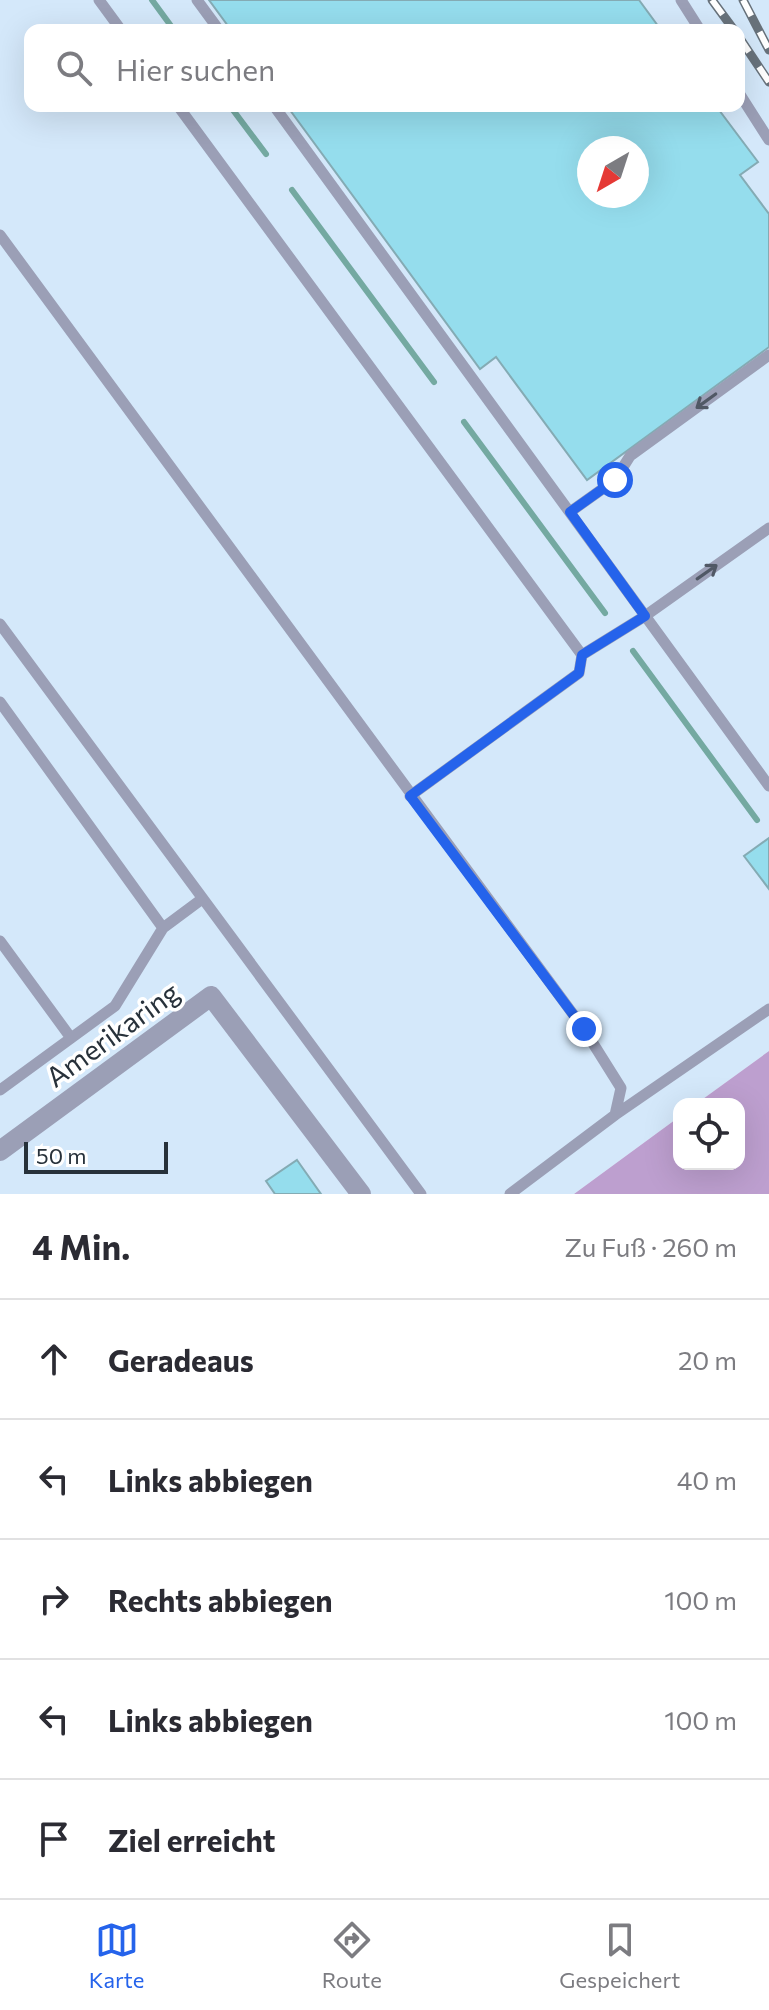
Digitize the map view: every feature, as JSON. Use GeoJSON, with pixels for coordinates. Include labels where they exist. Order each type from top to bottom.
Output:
{"type":"FeatureCollection","features":[{"type":"Feature","properties":{"kind":"street","name":"Amerikaring"},"geometry":{"type":"LineString","coordinates":[[0,1151],[211,996],[361,1194]]}},
{"type":"Feature","properties":{"kind":"lane"},"geometry":{"type":"LineString","coordinates":[[99,0],[117,24]]}},
{"type":"Feature","properties":{"kind":"lane"},"geometry":{"type":"LineString","coordinates":[[197,0],[215,24]]}},
{"type":"Feature","properties":{"kind":"lane"},"geometry":{"type":"LineString","coordinates":[[681,0],[696,24]]}},
{"type":"Feature","properties":{"kind":"lane"},"geometry":{"type":"LineString","coordinates":[[745,102],[769,140]]}},
{"type":"Feature","properties":{"kind":"lane"},"geometry":{"type":"LineString","coordinates":[[182,112],[582,655],[579,673],[410,796]]}},
{"type":"Feature","properties":{"kind":"lane"},"geometry":{"type":"LineString","coordinates":[[278,112],[769,786]]}},
{"type":"Feature","properties":{"kind":"lane"},"geometry":{"type":"LineString","coordinates":[[0,235],[584,1029],[621,1088],[615,1115]]}},
{"type":"Feature","properties":{"kind":"lane"},"geometry":{"type":"LineString","coordinates":[[570,512],[615,480],[630,456],[769,355]]}},
{"type":"Feature","properties":{"kind":"lane"},"geometry":{"type":"LineString","coordinates":[[582,655],[645,616],[769,528]]}},
{"type":"Feature","properties":{"kind":"lane"},"geometry":{"type":"LineString","coordinates":[[0,624],[421,1194]]}},
{"type":"Feature","properties":{"kind":"lane"},"geometry":{"type":"LineString","coordinates":[[0,702],[163,928]]}},
{"type":"Feature","properties":{"kind":"lane"},"geometry":{"type":"LineString","coordinates":[[0,1090],[115,1006],[163,928],[202,899]]}},
{"type":"Feature","properties":{"kind":"lane"},"geometry":{"type":"LineString","coordinates":[[0,941],[71,1038]]}},
{"type":"Feature","properties":{"kind":"lane"},"geometry":{"type":"LineString","coordinates":[[510,1194],[615,1115],[769,1009]]}},
{"type":"Feature","properties":{"kind":"shaded area"},"geometry":{"type":"Polygon","coordinates":[[[0,0],[769,0],[769,1051],[704,1098],[673,1098],[673,1121],[574,1194],[0,1194],[0,0]]]}},
{"type":"Feature","properties":{"kind":"shaded area"},"geometry":{"type":"Polygon","coordinates":[[[769,1051],[769,1194],[574,1194],[673,1121],[673,1170],[745,1170],[745,1098],[704,1098],[769,1051]]]}},
{"type":"Feature","properties":{"kind":"building"},"geometry":{"type":"Polygon","coordinates":[[[209,0],[639,0],[657,24],[227,24],[209,0]]]}},
{"type":"Feature","properties":{"kind":"building"},"geometry":{"type":"Polygon","coordinates":[[[291,112],[720,112],[758,162],[740,175],[769,214],[769,347],[587,480],[496,357],[480,369],[291,112]]]}},
{"type":"Feature","properties":{"kind":"building"},"geometry":{"type":"Polygon","coordinates":[[[769,838],[769,889],[744,856],[769,838]]]}},
{"type":"Feature","properties":{"kind":"building"},"geometry":{"type":"Polygon","coordinates":[[[297,1160],[321,1194],[275,1194],[266,1181],[297,1160]]]}},
{"type":"Feature","properties":{"kind":"waterway"},"geometry":{"type":"LineString","coordinates":[[152,0],[170,24]]}},
{"type":"Feature","properties":{"kind":"waterway"},"geometry":{"type":"LineString","coordinates":[[234,112],[266,154]]}},
{"type":"Feature","properties":{"kind":"waterway"},"geometry":{"type":"LineString","coordinates":[[292,190],[434,382]]}},
{"type":"Feature","properties":{"kind":"waterway"},"geometry":{"type":"LineString","coordinates":[[464,422],[605,613]]}},
{"type":"Feature","properties":{"kind":"waterway"},"geometry":{"type":"LineString","coordinates":[[633,651],[757,820]]}},
{"type":"Feature","properties":{"kind":"railway"},"geometry":{"type":"LineString","coordinates":[[712,0],[730,24]]}},
{"type":"Feature","properties":{"kind":"railway"},"geometry":{"type":"LineString","coordinates":[[743,0],[769,50]]}},
{"type":"Feature","properties":{"kind":"railway"},"geometry":{"type":"LineString","coordinates":[[745,46],[769,82]]}},
{"type":"Feature","properties":{"kind":"route"},"geometry":{"type":"LineString","coordinates":[[584,1029],[410,796],[579,673],[582,655],[645,616],[570,512],[615,480]]}}]}
